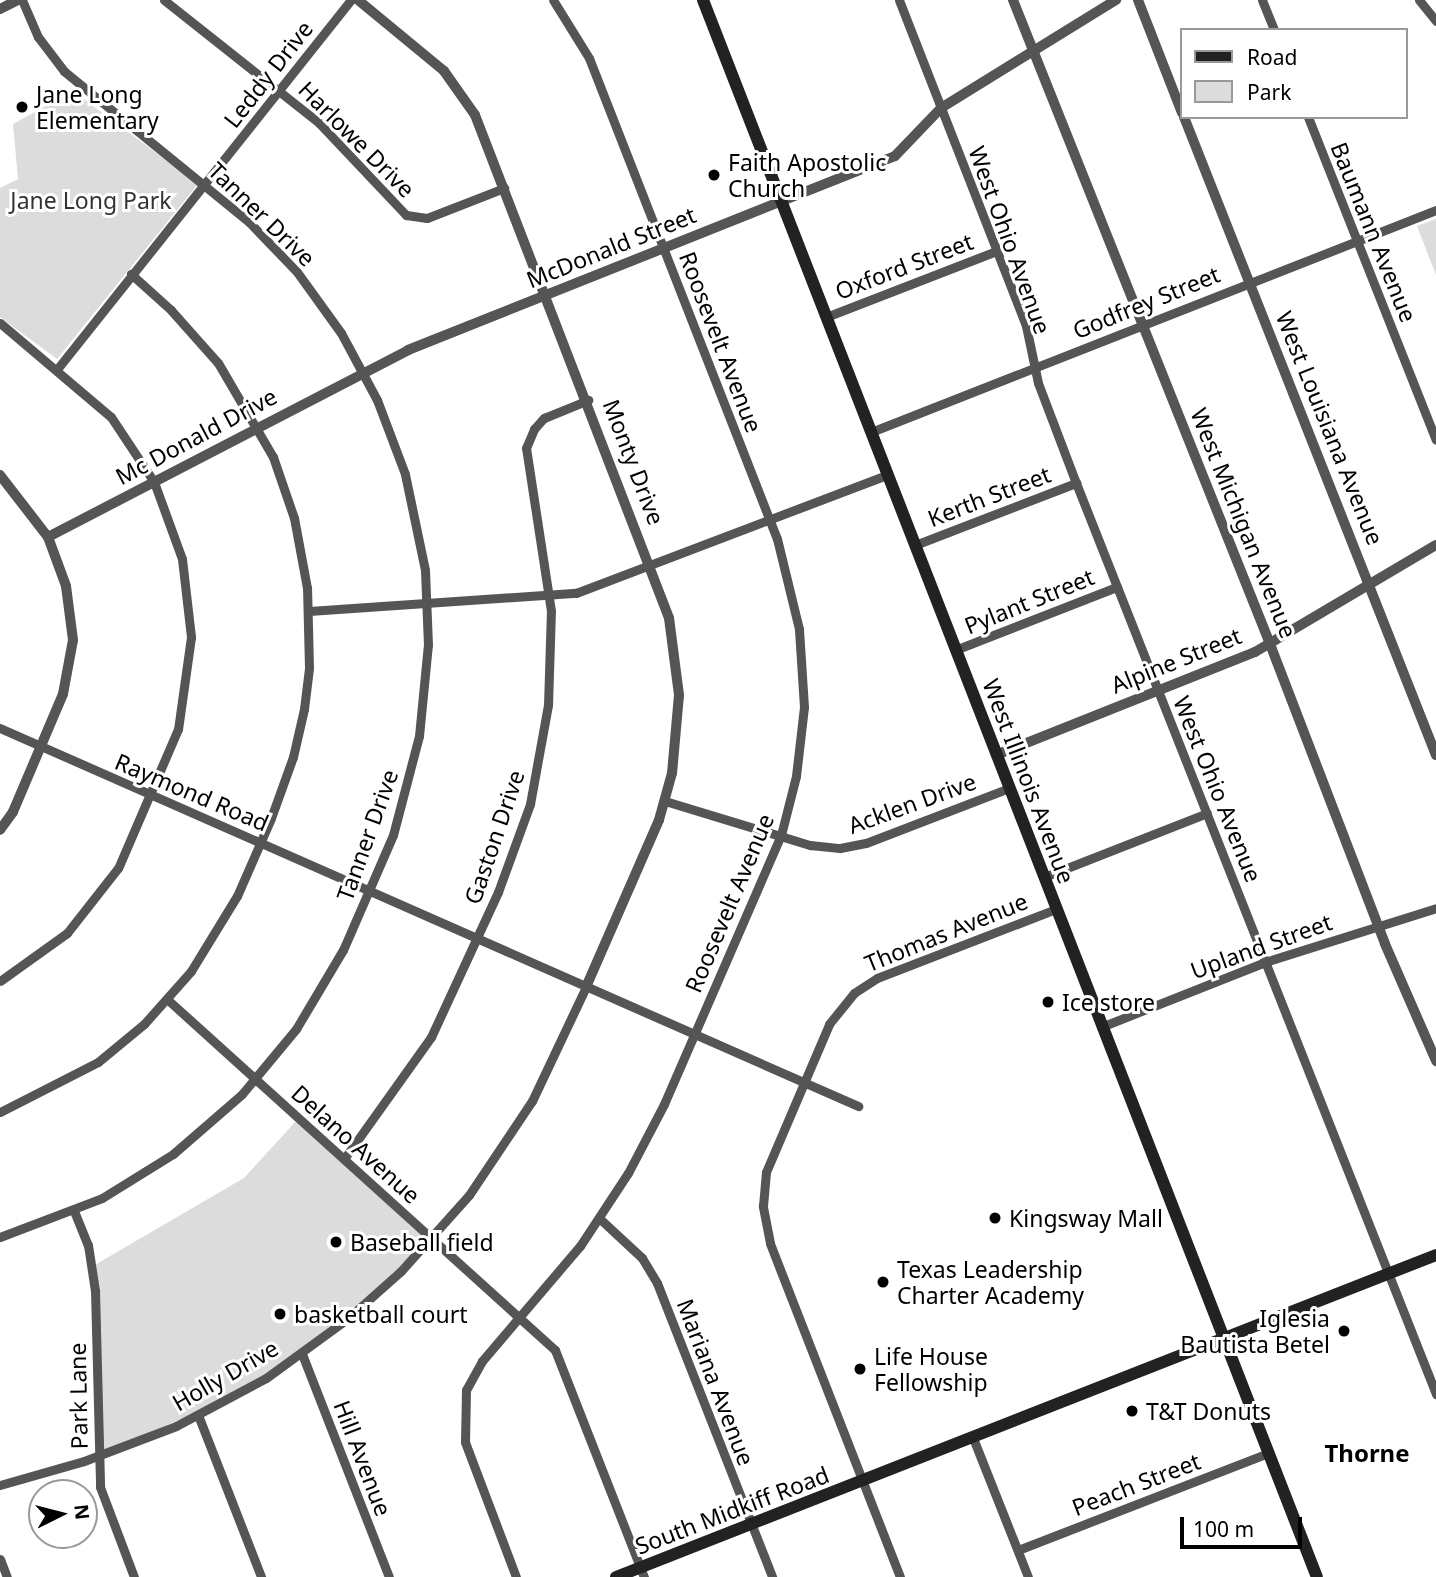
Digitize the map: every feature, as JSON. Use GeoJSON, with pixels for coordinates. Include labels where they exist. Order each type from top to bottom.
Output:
{"type":"FeatureCollection","features":[{"type":"Feature","properties":{"kind":"main road","name":"West Illinois Avenue"},"geometry":{"type":"LineString","coordinates":[[703,0],[1317,1577]]}},
{"type":"Feature","properties":{"kind":"main road","name":"South Midkiff Road"},"geometry":{"type":"LineString","coordinates":[[616,1577],[642,1572],[752,1524],[1436,1255]]}},
{"type":"Feature","properties":{"kind":"street"},"geometry":{"type":"LineString","coordinates":[[0,9],[20,0]]}},
{"type":"Feature","properties":{"kind":"street","name":"Tanner Drive"},"geometry":{"type":"LineString","coordinates":[[0,1237],[74,1211],[126,1185],[180,1149],[256,1080],[318,995],[393,835],[415,757],[426,686],[427,605],[419,531],[405,474],[363,372],[297,272],[206,184],[64,71],[38,37],[20,0]]}},
{"type":"Feature","properties":{"kind":"street","name":"Harlowe Drive"},"geometry":{"type":"LineString","coordinates":[[164,0],[280,90],[336,139],[408,215],[427,218],[504,188]]}},
{"type":"Feature","properties":{"kind":"street","name":"Leddy Drive"},"geometry":{"type":"LineString","coordinates":[[58,368],[351,0]]}},
{"type":"Feature","properties":{"kind":"street","name":"Monty Drive"},"geometry":{"type":"LineString","coordinates":[[358,0],[458,87],[475,115],[588,401],[669,618],[679,683],[678,737],[665,801],[586,988]]}},
{"type":"Feature","properties":{"kind":"street","name":"Roosevelt Avenue"},"geometry":{"type":"LineString","coordinates":[[516,1577],[467,1449],[462,1420],[473,1373],[521,1318],[599,1218],[650,1132],[781,835],[797,768],[804,683],[796,606],[769,521],[589,58],[553,0]]}},
{"type":"Feature","properties":{"kind":"street","name":"West Ohio Avenue"},"geometry":{"type":"LineString","coordinates":[[899,0],[1026,326],[1034,367],[1076,483],[1436,1394]]}},
{"type":"Feature","properties":{"kind":"street","name":"West Michigan Avenue"},"geometry":{"type":"LineString","coordinates":[[1013,0],[1270,644],[1379,927],[1436,1061]]}},
{"type":"Feature","properties":{"kind":"street","name":"McDonald Street"},"geometry":{"type":"LineString","coordinates":[[363,372],[546,295],[895,156],[941,108],[1116,0]]}},
{"type":"Feature","properties":{"kind":"street","name":"West Louisiana Avenue"},"geometry":{"type":"LineString","coordinates":[[1138,0],[1180,107]]}},
{"type":"Feature","properties":{"kind":"street"},"geometry":{"type":"LineString","coordinates":[[1262,0],[1273,28]]}},
{"type":"Feature","properties":{"kind":"street"},"geometry":{"type":"LineString","coordinates":[[1419,0],[1436,21]]}},
{"type":"Feature","properties":{"kind":"street","name":"West Louisiana Avenue"},"geometry":{"type":"LineString","coordinates":[[1185,119],[1436,755]]}},
{"type":"Feature","properties":{"kind":"street","name":"Baumann Avenue"},"geometry":{"type":"LineString","coordinates":[[1309,119],[1436,440]]}},
{"type":"Feature","properties":{"kind":"street","name":"Godfrey Street"},"geometry":{"type":"LineString","coordinates":[[871,432],[1436,210]]}},
{"type":"Feature","properties":{"kind":"street","name":"Oxford Street"},"geometry":{"type":"LineString","coordinates":[[826,317],[996,251]]}},
{"type":"Feature","properties":{"kind":"street"},"geometry":{"type":"LineString","coordinates":[[0,1112],[92,1066],[168,1000],[218,930],[283,788],[299,733],[309,668],[309,611],[294,518],[258,427],[208,351],[131,275]]}},
{"type":"Feature","properties":{"kind":"street"},"geometry":{"type":"LineString","coordinates":[[0,323],[58,368],[111,417],[154,482],[182,559],[191,637],[178,729],[118,867],[91,906],[67,933],[0,981]]}},
{"type":"Feature","properties":{"kind":"street","name":"Mc Donald Drive"},"geometry":{"type":"LineString","coordinates":[[48,537],[363,372]]}},
{"type":"Feature","properties":{"kind":"street","name":"Gaston Drive"},"geometry":{"type":"LineString","coordinates":[[344,1158],[431,1037],[510,861],[535,783],[548,705],[550,596],[526,448],[534,429],[544,418],[588,401]]}},
{"type":"Feature","properties":{"kind":"street"},"geometry":{"type":"LineString","coordinates":[[0,475],[48,537],[66,586],[73,640],[63,694],[43,747],[0,830]]}},
{"type":"Feature","properties":{"kind":"street"},"geometry":{"type":"LineString","coordinates":[[309,611],[427,605],[581,592],[887,475]]}},
{"type":"Feature","properties":{"kind":"street","name":"Kerth Street"},"geometry":{"type":"LineString","coordinates":[[915,545],[1076,483]]}},
{"type":"Feature","properties":{"kind":"street","name":"Alpine Street"},"geometry":{"type":"LineString","coordinates":[[996,755],[1270,644],[1436,545]]}},
{"type":"Feature","properties":{"kind":"street","name":"Pylant Street"},"geometry":{"type":"LineString","coordinates":[[956,650],[1117,587]]}},
{"type":"Feature","properties":{"kind":"street","name":"Raymond Road"},"geometry":{"type":"LineString","coordinates":[[0,729],[858,1106]]}},
{"type":"Feature","properties":{"kind":"street","name":"Acklen Drive"},"geometry":{"type":"LineString","coordinates":[[665,801],[815,846],[855,846],[1009,788]]}},
{"type":"Feature","properties":{"kind":"street"},"geometry":{"type":"LineString","coordinates":[[1044,877],[1206,813]]}},
{"type":"Feature","properties":{"kind":"street","name":"Upland Street"},"geometry":{"type":"LineString","coordinates":[[1101,1027],[1265,962],[1436,908]]}},
{"type":"Feature","properties":{"kind":"street","name":"Thomas Avenue"},"geometry":{"type":"LineString","coordinates":[[900,1577],[765,1225],[768,1164],[832,1019],[865,985],[1056,909]]}},
{"type":"Feature","properties":{"kind":"street","name":"Holly Drive"},"geometry":{"type":"LineString","coordinates":[[0,1485],[98,1455],[198,1415],[302,1354],[370,1300],[433,1238],[521,1119],[586,988]]}},
{"type":"Feature","properties":{"kind":"street","name":"Delano Avenue"},"geometry":{"type":"LineString","coordinates":[[168,1000],[521,1318],[558,1356],[642,1572]]}},
{"type":"Feature","properties":{"kind":"street","name":"Park Lane"},"geometry":{"type":"LineString","coordinates":[[74,1211],[92,1261],[95,1291],[98,1455],[102,1494],[134,1577]]}},
{"type":"Feature","properties":{"kind":"street","name":"Mariana Avenue"},"geometry":{"type":"LineString","coordinates":[[599,1218],[642,1258],[657,1283],[772,1577]]}},
{"type":"Feature","properties":{"kind":"street","name":"Hill Avenue"},"geometry":{"type":"LineString","coordinates":[[302,1354],[389,1577]]}},
{"type":"Feature","properties":{"kind":"street"},"geometry":{"type":"LineString","coordinates":[[198,1415],[261,1577]]}},
{"type":"Feature","properties":{"kind":"street"},"geometry":{"type":"LineString","coordinates":[[973,1438],[1028,1577]]}},
{"type":"Feature","properties":{"kind":"street","name":"Peach Street"},"geometry":{"type":"LineString","coordinates":[[1018,1550],[1268,1453]]}},
{"type":"Feature","properties":{"kind":"street"},"geometry":{"type":"LineString","coordinates":[[0,1559],[7,1577]]}},
{"type":"Feature","properties":{"kind":"green space","name":"Jane Long Park"},"geometry":{"type":"Polygon","coordinates":[[[73,91],[198,184],[57,359],[0,317],[0,188],[18,179],[13,124],[73,91]]]}},
{"type":"Feature","properties":{"kind":"green space"},"geometry":{"type":"Polygon","coordinates":[[[1436,219],[1436,275],[1417,226],[1436,219]]]}},
{"type":"Feature","properties":{"kind":"green space"},"geometry":{"type":"Polygon","coordinates":[[[298,1119],[433,1238],[370,1300],[240,1393],[99,1455],[93,1266],[244,1178],[298,1119]]]}},
{"type":"Feature","properties":{"kind":"place","name":"Jane Long Elementary"},"geometry":{"type":"Point","coordinates":[22,107]}},
{"type":"Feature","properties":{"kind":"place","name":"Faith Apostolic Church"},"geometry":{"type":"Point","coordinates":[714,175]}},
{"type":"Feature","properties":{"kind":"place","name":"Ice store"},"geometry":{"type":"Point","coordinates":[1048,1002]}},
{"type":"Feature","properties":{"kind":"place","name":"Kingsway Mall"},"geometry":{"type":"Point","coordinates":[995,1218]}},
{"type":"Feature","properties":{"kind":"place","name":"Baseball field"},"geometry":{"type":"Point","coordinates":[336,1242]}},
{"type":"Feature","properties":{"kind":"place","name":"Texas Leadership Charter Academy"},"geometry":{"type":"Point","coordinates":[883,1282]}},
{"type":"Feature","properties":{"kind":"place","name":"basketball court"},"geometry":{"type":"Point","coordinates":[280,1314]}},
{"type":"Feature","properties":{"kind":"place","name":"Iglesia Bautista Betel"},"geometry":{"type":"Point","coordinates":[1344,1331]}},
{"type":"Feature","properties":{"kind":"place","name":"Life House Fellowship"},"geometry":{"type":"Point","coordinates":[860,1369]}},
{"type":"Feature","properties":{"kind":"place","name":"T&T Donuts"},"geometry":{"type":"Point","coordinates":[1132,1411]}},
{"type":"Feature","properties":{"kind":"district","name":"Thorne"},"geometry":{"type":"Point","coordinates":[1367,1453]}}]}
